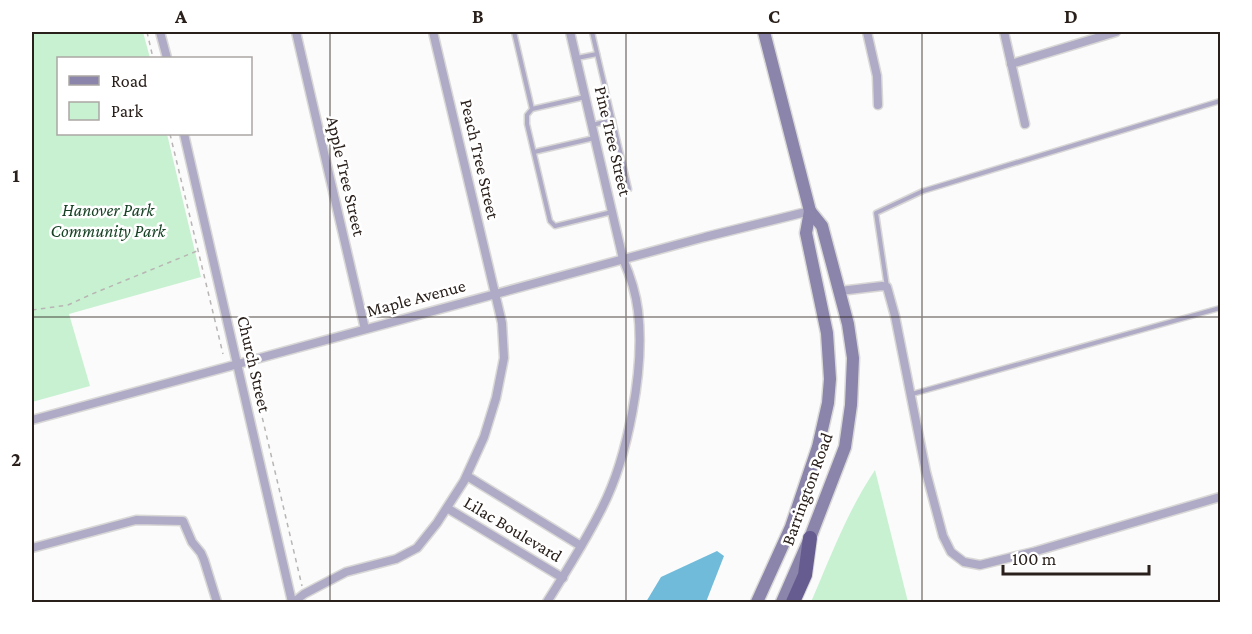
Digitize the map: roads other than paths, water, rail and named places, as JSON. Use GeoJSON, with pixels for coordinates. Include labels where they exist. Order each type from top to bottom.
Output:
{"type":"FeatureCollection","features":[{"type":"Feature","properties":{"kind":"highway"},"geometry":{"type":"LineString","coordinates":[[793,603],[805,575],[810,538]]}},
{"type":"Feature","properties":{"kind":"main road","name":"Barrington Road"},"geometry":{"type":"LineString","coordinates":[[764,32],[810,211],[822,226],[840,291],[853,358],[851,405],[845,447],[782,603]]}},
{"type":"Feature","properties":{"kind":"main road","name":"Barrington Road"},"geometry":{"type":"LineString","coordinates":[[757,603],[791,527],[818,447],[828,403],[830,379],[827,333],[806,233],[810,211]]}},
{"type":"Feature","properties":{"kind":"street"},"geometry":{"type":"LineString","coordinates":[[160,32],[167,57]]}},
{"type":"Feature","properties":{"kind":"street","name":"Apple Tree Street"},"geometry":{"type":"LineString","coordinates":[[296,32],[365,329]]}},
{"type":"Feature","properties":{"kind":"street","name":"Peach Tree Street"},"geometry":{"type":"LineString","coordinates":[[293,603],[304,594],[346,572],[396,559],[417,548],[437,523],[467,476],[484,437],[496,398],[504,358],[502,323],[433,32]]}},
{"type":"Feature","properties":{"kind":"street","name":"Pine Tree Street"},"geometry":{"type":"LineString","coordinates":[[547,603],[603,507],[623,454],[640,359],[638,310],[630,275],[623,259],[570,32]]}},
{"type":"Feature","properties":{"kind":"street"},"geometry":{"type":"LineString","coordinates":[[867,32],[878,76],[878,105]]}},
{"type":"Feature","properties":{"kind":"street"},"geometry":{"type":"LineString","coordinates":[[1004,32],[1025,124]]}},
{"type":"Feature","properties":{"kind":"street"},"geometry":{"type":"LineString","coordinates":[[1011,64],[1116,32]]}},
{"type":"Feature","properties":{"kind":"street","name":"Church Street"},"geometry":{"type":"LineString","coordinates":[[184,135],[293,603]]}},
{"type":"Feature","properties":{"kind":"street","name":"Maple Avenue"},"geometry":{"type":"LineString","coordinates":[[32,420],[623,259],[810,211]]}},
{"type":"Feature","properties":{"kind":"street"},"geometry":{"type":"LineString","coordinates":[[840,291],[887,287],[896,316],[926,472],[943,536],[951,552],[964,562],[980,565],[1033,552],[1221,497]]}},
{"type":"Feature","properties":{"kind":"street","name":"Lilac Boulevard"},"geometry":{"type":"LineString","coordinates":[[467,476],[581,546]]}},
{"type":"Feature","properties":{"kind":"street","name":"Lilac Boulevard"},"geometry":{"type":"LineString","coordinates":[[447,508],[563,578]]}},
{"type":"Feature","properties":{"kind":"street"},"geometry":{"type":"LineString","coordinates":[[32,548],[136,520],[183,521],[192,542],[204,560],[217,603]]}},
{"type":"Feature","properties":{"kind":"lane"},"geometry":{"type":"LineString","coordinates":[[514,32],[532,109]]}},
{"type":"Feature","properties":{"kind":"lane"},"geometry":{"type":"LineString","coordinates":[[592,32],[629,189]]}},
{"type":"Feature","properties":{"kind":"lane"},"geometry":{"type":"LineString","coordinates":[[576,58],[597,54]]}},
{"type":"Feature","properties":{"kind":"lane"},"geometry":{"type":"LineString","coordinates":[[585,97],[532,109],[527,115],[527,124],[550,220],[555,226],[612,212]]}},
{"type":"Feature","properties":{"kind":"lane"},"geometry":{"type":"LineString","coordinates":[[887,287],[876,213],[923,191],[1221,101]]}},
{"type":"Feature","properties":{"kind":"lane"},"geometry":{"type":"LineString","coordinates":[[591,125],[613,120]]}},
{"type":"Feature","properties":{"kind":"lane"},"geometry":{"type":"LineString","coordinates":[[534,152],[594,138]]}},
{"type":"Feature","properties":{"kind":"lane"},"geometry":{"type":"LineString","coordinates":[[911,394],[1221,308]]}},
{"type":"Feature","properties":{"kind":"water"},"geometry":{"type":"Polygon","coordinates":[[[717,551],[724,556],[706,602],[646,602],[661,577],[717,551]]]}},
{"type":"Feature","properties":{"kind":"park label","name":"Hanover Park Community Park"},"geometry":{"type":"Point","coordinates":[108,220]}}]}
